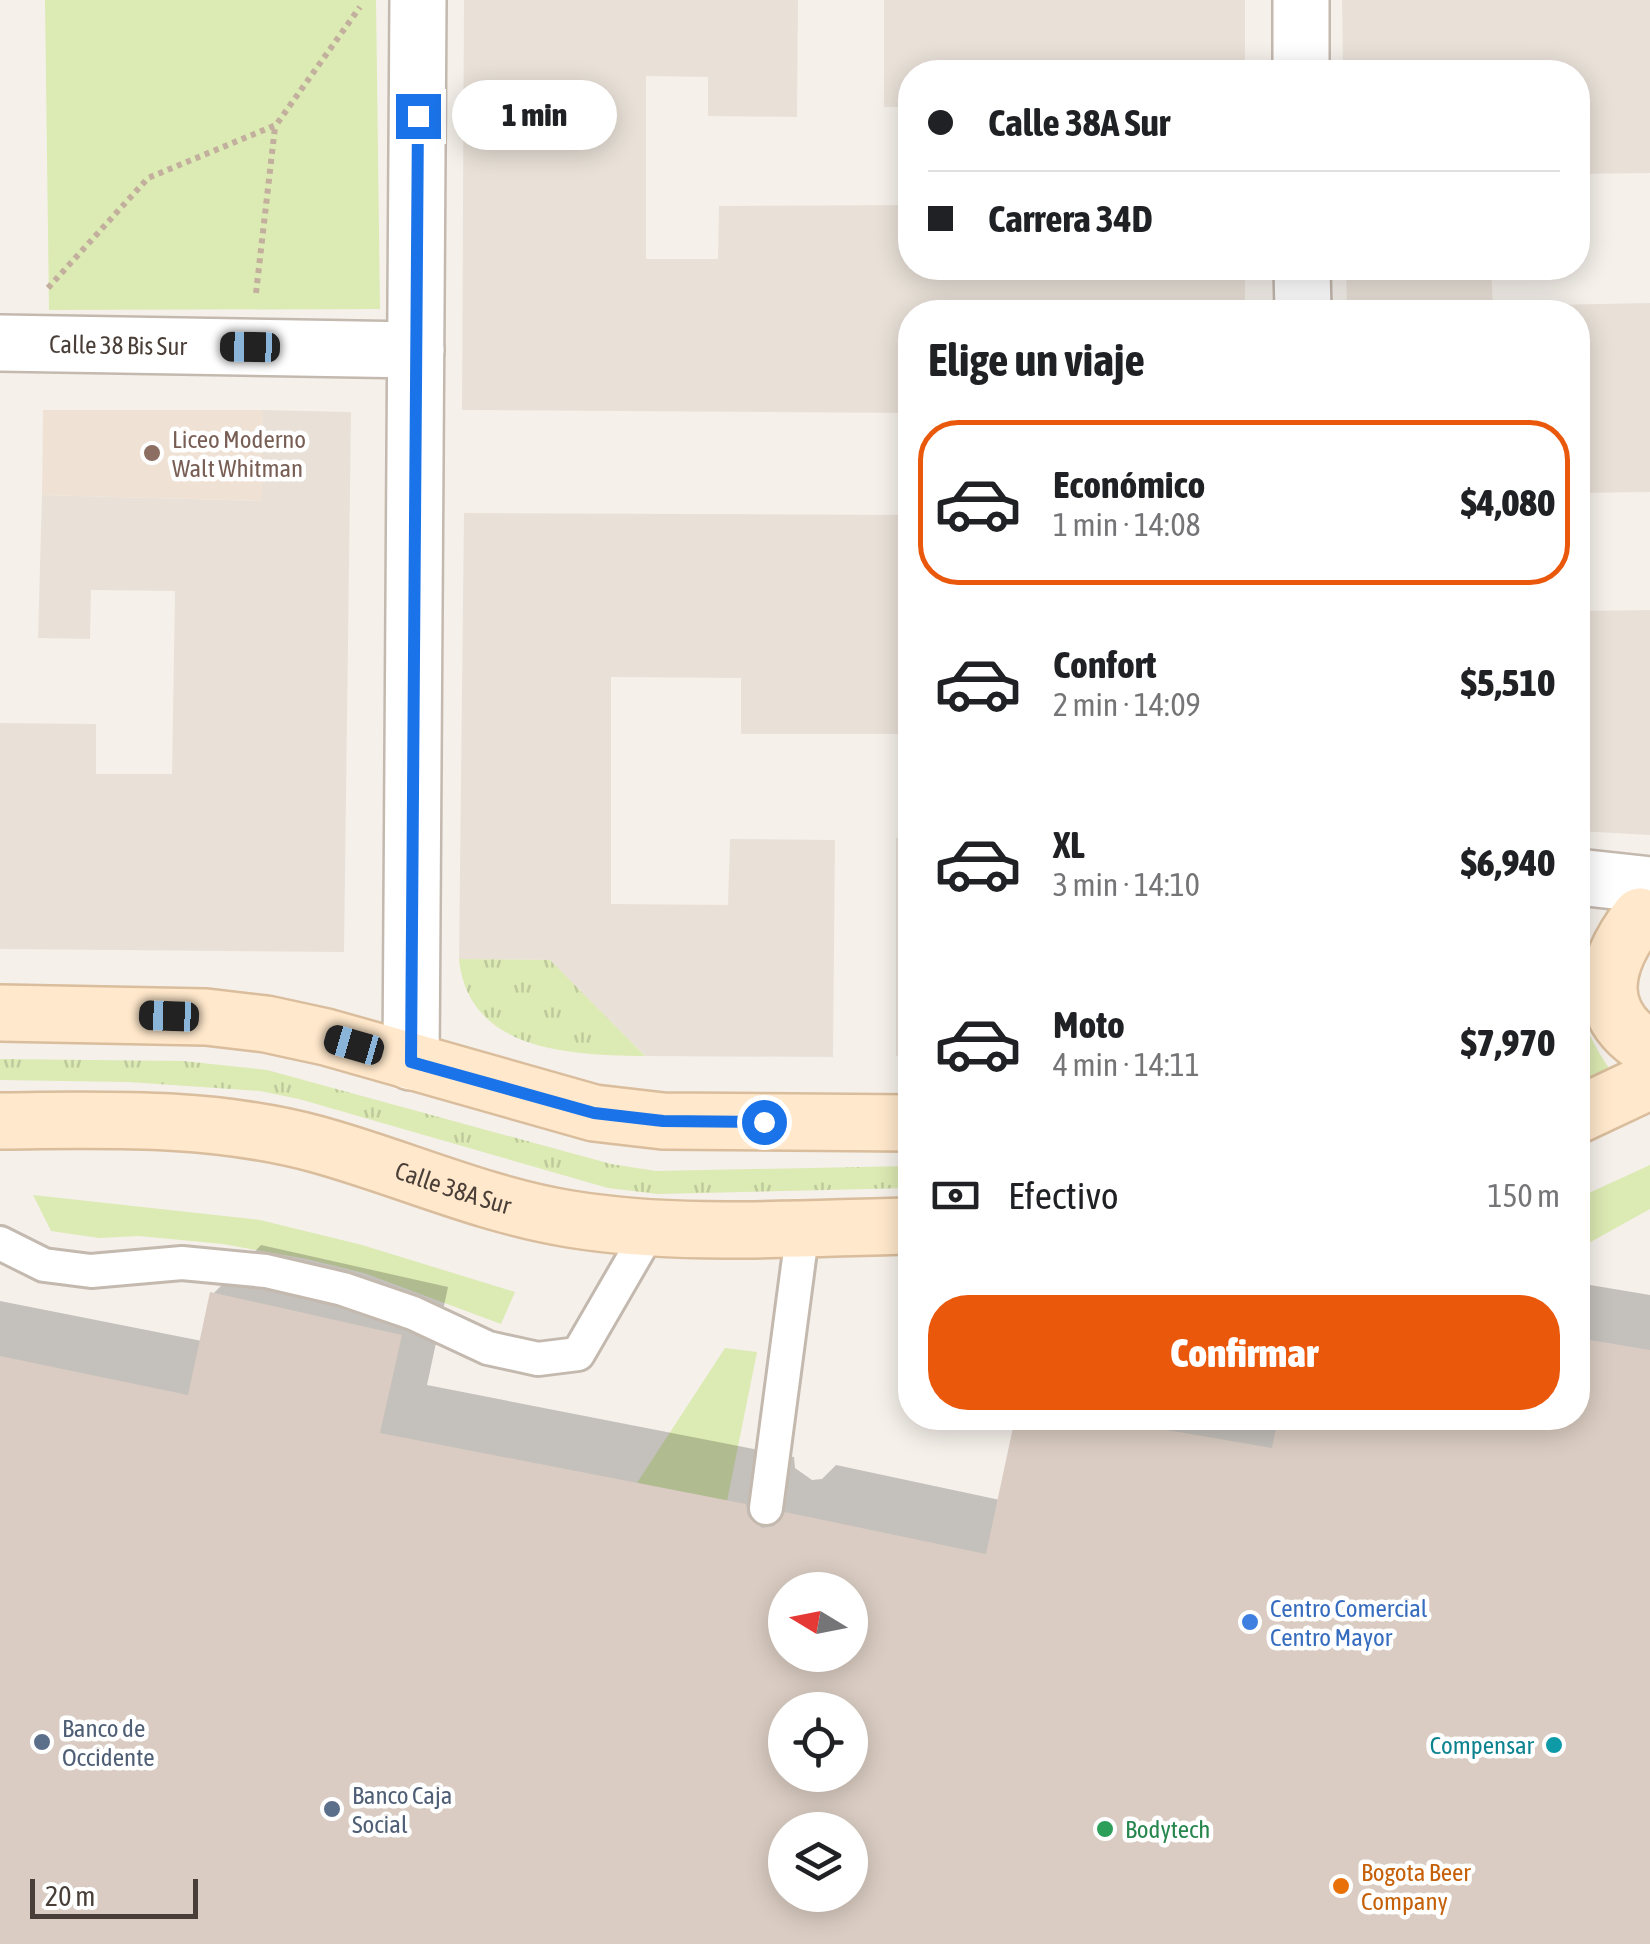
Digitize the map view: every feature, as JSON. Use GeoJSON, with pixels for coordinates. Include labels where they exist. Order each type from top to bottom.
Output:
{"type":"FeatureCollection","features":[{"type":"Feature","properties":{"kind":"street"},"geometry":{"type":"LineString","coordinates":[[411,1062],[418,0]]}},
{"type":"Feature","properties":{"kind":"street"},"geometry":{"type":"LineString","coordinates":[[1301,0],[1301,60]]}},
{"type":"Feature","properties":{"kind":"street","name":"Calle 38 Bis Sur"},"geometry":{"type":"LineString","coordinates":[[0,343],[416,350]]}},
{"type":"Feature","properties":{"kind":"street"},"geometry":{"type":"LineString","coordinates":[[1590,882],[1647,905]]}},
{"type":"Feature","properties":{"kind":"street"},"geometry":{"type":"LineString","coordinates":[[1590,929],[1647,905]]}},
{"type":"Feature","properties":{"kind":"street"},"geometry":{"type":"LineString","coordinates":[[1647,905],[1619,944],[1608,973],[1610,1003],[1624,1030],[1650,1049]]}},
{"type":"Feature","properties":{"kind":"street"},"geometry":{"type":"LineString","coordinates":[[0,1013],[206,1017],[266,1024],[594,1113],[663,1121],[898,1123]]}},
{"type":"Feature","properties":{"kind":"street"},"geometry":{"type":"LineString","coordinates":[[1590,1109],[1650,1081]]}},
{"type":"Feature","properties":{"kind":"street","name":"Calle 38A Sur"},"geometry":{"type":"LineString","coordinates":[[0,1122],[158,1120],[230,1126],[314,1143],[567,1219],[651,1228],[898,1226]]}},
{"type":"Feature","properties":{"kind":"lane"},"geometry":{"type":"LineString","coordinates":[[0,1242],[44,1265],[91,1272],[182,1263],[266,1271],[343,1290],[413,1313],[488,1348],[538,1359],[578,1354],[651,1228]]}},
{"type":"Feature","properties":{"kind":"lane"},"geometry":{"type":"LineString","coordinates":[[766,1508],[803,1228]]}},
{"type":"Feature","properties":{"kind":"path"},"geometry":{"type":"LineString","coordinates":[[250,347],[276,126],[365,0]]}},
{"type":"Feature","properties":{"kind":"path"},"geometry":{"type":"LineString","coordinates":[[40,296],[148,178],[276,126]]}},
{"type":"Feature","properties":{"kind":"shaded area"},"geometry":{"type":"Polygon","coordinates":[[[464,0],[798,0],[797,117],[708,116],[708,77],[646,76],[646,259],[718,259],[719,206],[898,205],[898,280],[1245,280],[1245,300],[898,300],[898,413],[462,410],[464,0]]]}},
{"type":"Feature","properties":{"kind":"shaded area"},"geometry":{"type":"Polygon","coordinates":[[[884,0],[1245,0],[1245,60],[898,60],[898,107],[884,107],[884,0]]]}},
{"type":"Feature","properties":{"kind":"shaded area"},"geometry":{"type":"Polygon","coordinates":[[[1342,0],[1650,0],[1650,173],[1590,174],[1590,60],[1343,60],[1342,0]]]}},
{"type":"Feature","properties":{"kind":"shaded area"},"geometry":{"type":"Polygon","coordinates":[[[1346,280],[1492,280],[1493,300],[1347,300],[1346,280]]]}},
{"type":"Feature","properties":{"kind":"shaded area"},"geometry":{"type":"Polygon","coordinates":[[[1650,303],[1650,492],[1590,493],[1590,304],[1650,303]]]}},
{"type":"Feature","properties":{"kind":"shaded area","name":"Liceo Moderno Walt Whitman"},"geometry":{"type":"Polygon","coordinates":[[[43,410],[263,410],[262,501],[42,495],[43,410]]]}},
{"type":"Feature","properties":{"kind":"shaded area"},"geometry":{"type":"Polygon","coordinates":[[[263,410],[351,412],[344,952],[0,949],[0,723],[96,724],[96,774],[172,774],[175,591],[91,590],[90,639],[38,638],[42,495],[261,501],[263,410]]]}},
{"type":"Feature","properties":{"kind":"shaded area"},"geometry":{"type":"Polygon","coordinates":[[[464,513],[898,515],[898,734],[741,734],[741,678],[611,677],[611,904],[728,905],[730,839],[835,840],[833,1057],[645,1056],[550,960],[459,959],[464,513]]]}},
{"type":"Feature","properties":{"kind":"shaded area"},"geometry":{"type":"Polygon","coordinates":[[[1650,610],[1650,835],[1590,832],[1590,611],[1650,610]]]}},
{"type":"Feature","properties":{"kind":"shaded area"},"geometry":{"type":"Polygon","coordinates":[[[896,838],[898,838],[898,1056],[896,838]]]}},
{"type":"Feature","properties":{"kind":"green space"},"geometry":{"type":"Polygon","coordinates":[[[45,0],[376,0],[380,309],[49,310],[45,0]]]}},
{"type":"Feature","properties":{"kind":"green space"},"geometry":{"type":"Polygon","coordinates":[[[459,959],[550,960],[645,1056],[556,1049],[503,1030],[482,1013],[467,990],[459,959]]]}},
{"type":"Feature","properties":{"kind":"green space"},"geometry":{"type":"Polygon","coordinates":[[[1590,1034],[1595,1045],[1610,1070],[1590,1079],[1590,1034]]]}},
{"type":"Feature","properties":{"kind":"green space"},"geometry":{"type":"Polygon","coordinates":[[[0,1059],[183,1061],[267,1070],[611,1164],[656,1171],[898,1166],[898,1188],[658,1194],[608,1188],[260,1091],[129,1082],[0,1080],[0,1059]]]}},
{"type":"Feature","properties":{"kind":"green space"},"geometry":{"type":"Polygon","coordinates":[[[1650,1165],[1650,1209],[1590,1242],[1590,1192],[1650,1165]]]}},
{"type":"Feature","properties":{"kind":"green space"},"geometry":{"type":"Polygon","coordinates":[[[33,1195],[260,1220],[362,1245],[515,1292],[501,1324],[364,1273],[307,1259],[223,1244],[139,1236],[99,1238],[51,1231],[33,1195]]]}},
{"type":"Feature","properties":{"kind":"green space"},"geometry":{"type":"Polygon","coordinates":[[[725,1348],[757,1352],[727,1501],[637,1483],[725,1348]]]}},
{"type":"Feature","properties":{"kind":"building","name":"Centro Comercial Centro Mayor"},"geometry":{"type":"Polygon","coordinates":[[[210,1292],[402,1335],[380,1433],[746,1504],[748,1516],[762,1528],[774,1526],[785,1512],[986,1554],[1012,1430],[1167,1430],[1272,1448],[1276,1430],[1590,1430],[1590,1340],[1650,1350],[1650,1944],[0,1944],[0,1356],[188,1395],[210,1292]]]}},
{"type":"Feature","properties":{"kind":"place","name":"Liceo Moderno Walt Whitman"},"geometry":{"type":"Point","coordinates":[152,453]}},
{"type":"Feature","properties":{"kind":"place","name":"Centro Comercial Centro Mayor"},"geometry":{"type":"Point","coordinates":[1250,1622]}},
{"type":"Feature","properties":{"kind":"place","name":"Banco de Occidente"},"geometry":{"type":"Point","coordinates":[42,1742]}},
{"type":"Feature","properties":{"kind":"place","name":"Compensar"},"geometry":{"type":"Point","coordinates":[1554,1745]}},
{"type":"Feature","properties":{"kind":"place","name":"Banco Caja Social"},"geometry":{"type":"Point","coordinates":[332,1809]}},
{"type":"Feature","properties":{"kind":"place","name":"Bodytech"},"geometry":{"type":"Point","coordinates":[1105,1829]}},
{"type":"Feature","properties":{"kind":"place","name":"Bogota Beer Company"},"geometry":{"type":"Point","coordinates":[1341,1886]}},
{"type":"Feature","properties":{"kind":"route"},"geometry":{"type":"LineString","coordinates":[[418,116],[411,1062],[594,1113],[663,1121],[764,1122]]}}]}
